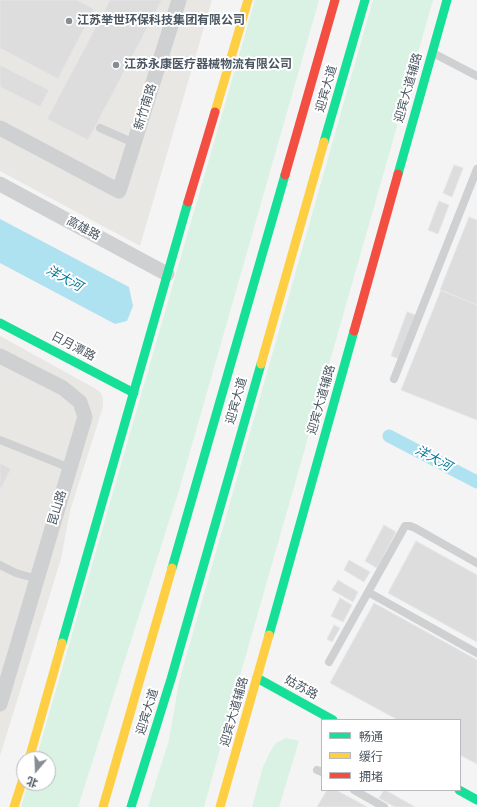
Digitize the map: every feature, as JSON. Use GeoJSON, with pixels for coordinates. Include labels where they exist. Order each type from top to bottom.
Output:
{"type":"FeatureCollection","features":[{"type":"Feature","properties":{"kind":"main road"},"geometry":{"type":"LineString","coordinates":[[31,751],[167,274],[248,0]]}},
{"type":"Feature","properties":{"kind":"main road","name":"迎宾大道"},"geometry":{"type":"LineString","coordinates":[[103,807],[335,0]]}},
{"type":"Feature","properties":{"kind":"main road","name":"迎宾大道"},"geometry":{"type":"LineString","coordinates":[[131,807],[171,679],[365,0]]}},
{"type":"Feature","properties":{"kind":"main road","name":"迎宾大道辅路"},"geometry":{"type":"LineString","coordinates":[[220,807],[447,0]]}},
{"type":"Feature","properties":{"kind":"main road","name":"日月潭路"},"geometry":{"type":"LineString","coordinates":[[0,323],[134,393]]}},
{"type":"Feature","properties":{"kind":"main road","name":"姑苏路"},"geometry":{"type":"LineString","coordinates":[[257,678],[331,719]]}},
{"type":"Feature","properties":{"kind":"main road"},"geometry":{"type":"LineString","coordinates":[[137,807],[171,679]]}},
{"type":"Feature","properties":{"kind":"main road"},"geometry":{"type":"LineString","coordinates":[[14,807],[19,791]]}},
{"type":"Feature","properties":{"kind":"main road"},"geometry":{"type":"LineString","coordinates":[[461,791],[477,800]]}},
{"type":"Feature","properties":{"kind":"street","name":"新竹南路"},"geometry":{"type":"LineString","coordinates":[[0,128],[119,190],[179,0]]}},
{"type":"Feature","properties":{"kind":"street","name":"高雄路"},"geometry":{"type":"LineString","coordinates":[[0,184],[167,274]]}},
{"type":"Feature","properties":{"kind":"street","name":"昆山路"},"geometry":{"type":"LineString","coordinates":[[0,356],[63,388],[80,402],[85,417],[37,579],[4,674],[0,704]]}},
{"type":"Feature","properties":{"kind":"lane"},"geometry":{"type":"LineString","coordinates":[[432,53],[477,76]]}},
{"type":"Feature","properties":{"kind":"lane"},"geometry":{"type":"LineString","coordinates":[[100,128],[134,143]]}},
{"type":"Feature","properties":{"kind":"lane"},"geometry":{"type":"LineString","coordinates":[[394,379],[477,169]]}},
{"type":"Feature","properties":{"kind":"lane"},"geometry":{"type":"LineString","coordinates":[[0,440],[70,468]]}},
{"type":"Feature","properties":{"kind":"lane"},"geometry":{"type":"LineString","coordinates":[[329,662],[405,526],[415,528],[477,562]]}},
{"type":"Feature","properties":{"kind":"lane"},"geometry":{"type":"LineString","coordinates":[[0,565],[16,573],[37,579]]}},
{"type":"Feature","properties":{"kind":"lane"},"geometry":{"type":"LineString","coordinates":[[368,592],[477,653]]}},
{"type":"Feature","properties":{"kind":"lane"},"geometry":{"type":"LineString","coordinates":[[356,791],[384,807]]}},
{"type":"Feature","properties":{"kind":"shaded area"},"geometry":{"type":"Polygon","coordinates":[[[0,0],[212,0],[140,246],[0,171],[0,0]]]}},
{"type":"Feature","properties":{"kind":"shaded area"},"geometry":{"type":"Polygon","coordinates":[[[0,336],[96,389],[101,393],[103,398],[103,407],[70,511],[61,559],[0,756],[0,336]]]}},
{"type":"Feature","properties":{"kind":"green space"},"geometry":{"type":"Polygon","coordinates":[[[255,0],[319,0],[179,490],[78,807],[21,807],[26,791],[56,791],[56,751],[38,751],[255,0]]]}},
{"type":"Feature","properties":{"kind":"green space"},"geometry":{"type":"Polygon","coordinates":[[[373,0],[433,0],[243,665],[204,807],[148,807],[169,740],[179,682],[373,0]]]}},
{"type":"Feature","properties":{"kind":"green space"},"geometry":{"type":"Polygon","coordinates":[[[286,738],[299,741],[279,807],[252,807],[263,767],[270,752],[276,743],[286,738]]]}},
{"type":"Feature","properties":{"kind":"water"},"geometry":{"type":"Polygon","coordinates":[[[0,219],[129,287],[133,306],[127,321],[115,324],[0,263],[0,219]]]}},
{"type":"Feature","properties":{"kind":"building"},"geometry":{"type":"Polygon","coordinates":[[[0,0],[77,0],[94,9],[58,79],[0,48],[0,0]]]}},
{"type":"Feature","properties":{"kind":"building"},"geometry":{"type":"Polygon","coordinates":[[[110,0],[162,0],[88,140],[47,119],[110,0]]]}},
{"type":"Feature","properties":{"kind":"building"},"geometry":{"type":"Polygon","coordinates":[[[0,65],[49,90],[40,107],[0,87],[0,65]]]}},
{"type":"Feature","properties":{"kind":"building"},"geometry":{"type":"Polygon","coordinates":[[[454,165],[463,168],[452,197],[443,193],[454,165]]]}},
{"type":"Feature","properties":{"kind":"building"},"geometry":{"type":"Polygon","coordinates":[[[439,201],[449,205],[438,234],[428,230],[439,201]]]}},
{"type":"Feature","properties":{"kind":"building"},"geometry":{"type":"Polygon","coordinates":[[[469,217],[477,220],[477,305],[440,290],[469,217]]]}},
{"type":"Feature","properties":{"kind":"building"},"geometry":{"type":"Polygon","coordinates":[[[441,290],[477,305],[477,420],[401,390],[441,290]]]}},
{"type":"Feature","properties":{"kind":"building"},"geometry":{"type":"Polygon","coordinates":[[[407,312],[416,315],[400,359],[391,356],[407,312]]]}},
{"type":"Feature","properties":{"kind":"building"},"geometry":{"type":"Polygon","coordinates":[[[0,463],[11,469],[0,490],[0,463]]]}},
{"type":"Feature","properties":{"kind":"building"},"geometry":{"type":"Polygon","coordinates":[[[384,525],[396,532],[377,568],[365,561],[384,525]]]}},
{"type":"Feature","properties":{"kind":"building"},"geometry":{"type":"Polygon","coordinates":[[[416,541],[477,575],[477,642],[388,593],[416,541]]]}},
{"type":"Feature","properties":{"kind":"building"},"geometry":{"type":"Polygon","coordinates":[[[349,560],[370,572],[364,582],[344,570],[349,560]]]}},
{"type":"Feature","properties":{"kind":"building"},"geometry":{"type":"Polygon","coordinates":[[[338,580],[358,592],[353,602],[332,590],[338,580]]]}},
{"type":"Feature","properties":{"kind":"building"},"geometry":{"type":"Polygon","coordinates":[[[340,598],[352,605],[343,622],[331,616],[340,598]]]}},
{"type":"Feature","properties":{"kind":"building"},"geometry":{"type":"Polygon","coordinates":[[[374,603],[477,660],[477,764],[461,756],[461,719],[396,719],[330,683],[374,603]]]}},
{"type":"Feature","properties":{"kind":"building"},"geometry":{"type":"Polygon","coordinates":[[[334,625],[340,628],[332,642],[327,639],[334,625]]]}},
{"type":"Feature","properties":{"kind":"building"},"geometry":{"type":"Polygon","coordinates":[[[326,791],[338,791],[367,807],[317,807],[326,791]]]}},
{"type":"Feature","properties":{"kind":"building"},"geometry":{"type":"Polygon","coordinates":[[[383,791],[387,791],[415,807],[395,807],[379,798],[383,791]]]}},
{"type":"Feature","properties":{"kind":"waterway","name":"洋大河"},"geometry":{"type":"LineString","coordinates":[[389,436],[477,482]]}},
{"type":"Feature","properties":{"kind":"traffic: fast"},"geometry":{"type":"LineString","coordinates":[[324,142],[365,0]]}},
{"type":"Feature","properties":{"kind":"traffic: fast"},"geometry":{"type":"LineString","coordinates":[[398,174],[447,0]]}},
{"type":"Feature","properties":{"kind":"traffic: fast"},"geometry":{"type":"LineString","coordinates":[[172,568],[285,175]]}},
{"type":"Feature","properties":{"kind":"traffic: fast"},"geometry":{"type":"LineString","coordinates":[[62,643],[188,202]]}},
{"type":"Feature","properties":{"kind":"traffic: fast"},"geometry":{"type":"LineString","coordinates":[[0,323],[134,393]]}},
{"type":"Feature","properties":{"kind":"traffic: fast"},"geometry":{"type":"LineString","coordinates":[[269,635],[354,331]]}},
{"type":"Feature","properties":{"kind":"traffic: fast"},"geometry":{"type":"LineString","coordinates":[[131,807],[171,679],[261,364]]}},
{"type":"Feature","properties":{"kind":"traffic: fast"},"geometry":{"type":"LineString","coordinates":[[257,678],[331,719]]}},
{"type":"Feature","properties":{"kind":"traffic: fast"},"geometry":{"type":"LineString","coordinates":[[461,791],[477,800]]}},
{"type":"Feature","properties":{"kind":"traffic: slow"},"geometry":{"type":"LineString","coordinates":[[215,112],[248,0]]}},
{"type":"Feature","properties":{"kind":"traffic: slow"},"geometry":{"type":"LineString","coordinates":[[261,364],[324,142]]}},
{"type":"Feature","properties":{"kind":"traffic: slow"},"geometry":{"type":"LineString","coordinates":[[103,807],[172,568]]}},
{"type":"Feature","properties":{"kind":"traffic: slow"},"geometry":{"type":"LineString","coordinates":[[220,807],[269,635]]}},
{"type":"Feature","properties":{"kind":"traffic: slow"},"geometry":{"type":"LineString","coordinates":[[31,751],[62,643]]}},
{"type":"Feature","properties":{"kind":"traffic: slow"},"geometry":{"type":"LineString","coordinates":[[14,807],[19,791]]}},
{"type":"Feature","properties":{"kind":"traffic: jam"},"geometry":{"type":"LineString","coordinates":[[285,175],[335,0]]}},
{"type":"Feature","properties":{"kind":"traffic: jam"},"geometry":{"type":"LineString","coordinates":[[188,202],[215,112]]}},
{"type":"Feature","properties":{"kind":"traffic: jam"},"geometry":{"type":"LineString","coordinates":[[354,331],[398,174]]}},
{"type":"Feature","properties":{"kind":"place","name":"江苏举世环保科技集团有限公司"},"geometry":{"type":"Point","coordinates":[69,21]}},
{"type":"Feature","properties":{"kind":"place","name":"江苏永康医疗器械物流有限公司"},"geometry":{"type":"Point","coordinates":[116,65]}}]}
